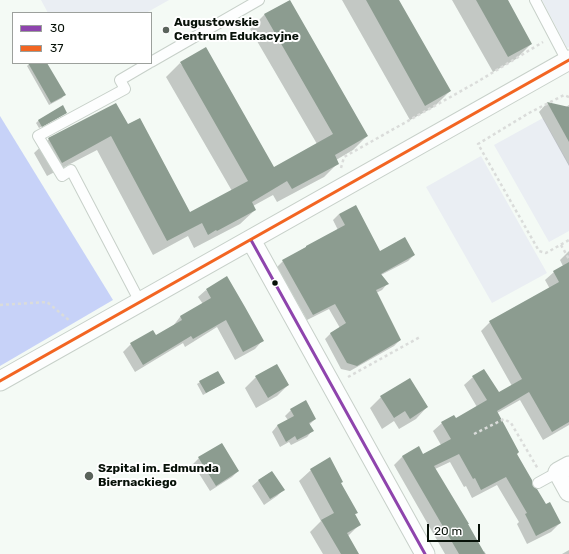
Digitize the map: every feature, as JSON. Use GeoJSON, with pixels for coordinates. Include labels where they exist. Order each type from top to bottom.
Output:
{"type":"FeatureCollection","features":[{"type":"Feature","properties":{"kind":"street"},"geometry":{"type":"LineString","coordinates":[[0,381],[568,60]]}},
{"type":"Feature","properties":{"kind":"street"},"geometry":{"type":"LineString","coordinates":[[251,240],[426,554]]}},
{"type":"Feature","properties":{"kind":"street"},"geometry":{"type":"LineString","coordinates":[[552,475],[569,492]]}},
{"type":"Feature","properties":{"kind":"lane"},"geometry":{"type":"LineString","coordinates":[[152,61],[259,0]]}},
{"type":"Feature","properties":{"kind":"lane"},"geometry":{"type":"LineString","coordinates":[[535,0],[568,60]]}},
{"type":"Feature","properties":{"kind":"lane"},"geometry":{"type":"LineString","coordinates":[[140,302],[71,170],[62,176],[38,136],[125,89],[120,80],[147,64]]}},
{"type":"Feature","properties":{"kind":"path"},"geometry":{"type":"LineString","coordinates":[[340,169],[344,157],[471,86],[554,36]]}},
{"type":"Feature","properties":{"kind":"path"},"geometry":{"type":"LineString","coordinates":[[569,97],[564,95],[529,113],[478,144],[539,251],[546,254],[569,240]]}},
{"type":"Feature","properties":{"kind":"path"},"geometry":{"type":"LineString","coordinates":[[561,245],[569,259]]}},
{"type":"Feature","properties":{"kind":"path"},"geometry":{"type":"LineString","coordinates":[[0,305],[47,302],[85,333]]}},
{"type":"Feature","properties":{"kind":"path"},"geometry":{"type":"LineString","coordinates":[[332,386],[420,337]]}},
{"type":"Feature","properties":{"kind":"path"},"geometry":{"type":"LineString","coordinates":[[474,434],[504,419],[511,423],[552,475]]}},
{"type":"Feature","properties":{"kind":"shaded area"},"geometry":{"type":"Polygon","coordinates":[[[41,0],[169,0],[148,12],[47,12],[41,0]]]}},
{"type":"Feature","properties":{"kind":"shaded area"},"geometry":{"type":"Polygon","coordinates":[[[542,0],[569,0],[569,47],[567,48],[542,0]]]}},
{"type":"Feature","properties":{"kind":"shaded area"},"geometry":{"type":"Polygon","coordinates":[[[0,116],[113,300],[0,366],[0,116]]]}},
{"type":"Feature","properties":{"kind":"shaded area"},"geometry":{"type":"Polygon","coordinates":[[[543,118],[569,164],[569,231],[549,242],[494,145],[543,118]]]}},
{"type":"Feature","properties":{"kind":"shaded area"},"geometry":{"type":"Polygon","coordinates":[[[481,156],[547,273],[492,303],[426,187],[481,156]]]}},
{"type":"Feature","properties":{"kind":"building"},"geometry":{"type":"Polygon","coordinates":[[[290,0],[368,136],[335,155],[339,164],[292,189],[287,181],[252,202],[256,210],[217,231],[216,230],[208,235],[202,223],[167,241],[111,136],[62,163],[48,138],[116,103],[128,124],[140,118],[190,212],[248,181],[180,62],[206,47],[274,167],[333,134],[264,14],[290,0]]]}},
{"type":"Feature","properties":{"kind":"building"},"geometry":{"type":"Polygon","coordinates":[[[366,0],[399,0],[451,91],[425,106],[366,0]]]}},
{"type":"Feature","properties":{"kind":"building"},"geometry":{"type":"Polygon","coordinates":[[[476,0],[508,0],[532,44],[508,57],[476,0]]]}},
{"type":"Feature","properties":{"kind":"building"},"geometry":{"type":"Polygon","coordinates":[[[29,64],[48,64],[66,95],[51,103],[29,64]]]}},
{"type":"Feature","properties":{"kind":"building"},"geometry":{"type":"Polygon","coordinates":[[[547,102],[569,107],[569,142],[547,102]]]}},
{"type":"Feature","properties":{"kind":"building"},"geometry":{"type":"Polygon","coordinates":[[[63,105],[67,113],[42,127],[38,120],[63,105]]]}},
{"type":"Feature","properties":{"kind":"building"},"geometry":{"type":"Polygon","coordinates":[[[356,205],[380,251],[405,237],[415,255],[381,274],[389,284],[376,290],[401,340],[357,366],[347,363],[330,333],[346,323],[335,304],[313,315],[282,260],[345,225],[339,214],[356,205]]]}},
{"type":"Feature","properties":{"kind":"building"},"geometry":{"type":"Polygon","coordinates":[[[569,262],[569,422],[552,432],[529,392],[497,411],[519,452],[517,454],[532,480],[533,486],[537,489],[546,504],[550,502],[561,523],[536,536],[525,514],[527,513],[506,477],[481,490],[459,454],[434,466],[485,554],[459,554],[402,456],[419,446],[423,454],[451,439],[441,422],[454,415],[456,418],[487,400],[472,376],[484,369],[499,392],[522,379],[489,321],[559,282],[553,271],[569,262]]]}},
{"type":"Feature","properties":{"kind":"building"},"geometry":{"type":"Polygon","coordinates":[[[227,276],[264,341],[243,352],[226,320],[193,339],[191,336],[143,365],[130,343],[153,330],[156,335],[182,320],[180,316],[211,298],[206,289],[227,276]]]}},
{"type":"Feature","properties":{"kind":"building"},"geometry":{"type":"Polygon","coordinates":[[[277,364],[289,385],[268,398],[255,376],[277,364]]]}},
{"type":"Feature","properties":{"kind":"building"},"geometry":{"type":"Polygon","coordinates":[[[218,371],[225,383],[206,393],[199,381],[218,371]]]}},
{"type":"Feature","properties":{"kind":"building"},"geometry":{"type":"Polygon","coordinates":[[[410,378],[428,407],[410,419],[405,411],[394,418],[380,396],[410,378]]]}},
{"type":"Feature","properties":{"kind":"building"},"geometry":{"type":"Polygon","coordinates":[[[306,400],[316,419],[309,423],[314,431],[297,440],[295,436],[286,442],[277,425],[294,416],[290,409],[306,400]]]}},
{"type":"Feature","properties":{"kind":"building"},"geometry":{"type":"Polygon","coordinates":[[[222,443],[239,471],[216,486],[198,457],[222,443]]]}},
{"type":"Feature","properties":{"kind":"building"},"geometry":{"type":"Polygon","coordinates":[[[330,457],[343,482],[341,483],[358,513],[355,514],[361,525],[347,533],[359,554],[341,554],[321,520],[334,513],[310,469],[330,457]]]}},
{"type":"Feature","properties":{"kind":"building"},"geometry":{"type":"Polygon","coordinates":[[[272,471],[285,490],[270,499],[258,480],[272,471]]]}},
{"type":"Feature","properties":{"kind":"transit line","name":"37"},"geometry":{"type":"LineString","coordinates":[[0,381],[569,60]]}},
{"type":"Feature","properties":{"kind":"transit line","name":"30"},"geometry":{"type":"LineString","coordinates":[[251,240],[425,554]]}},
{"type":"Feature","properties":{"kind":"place","name":"Augustowskie Centrum Edukacyjne"},"geometry":{"type":"Point","coordinates":[166,30]}},
{"type":"Feature","properties":{"kind":"place","name":"Szpital im. Edmunda Biernackiego"},"geometry":{"type":"Point","coordinates":[89,476]}}]}
